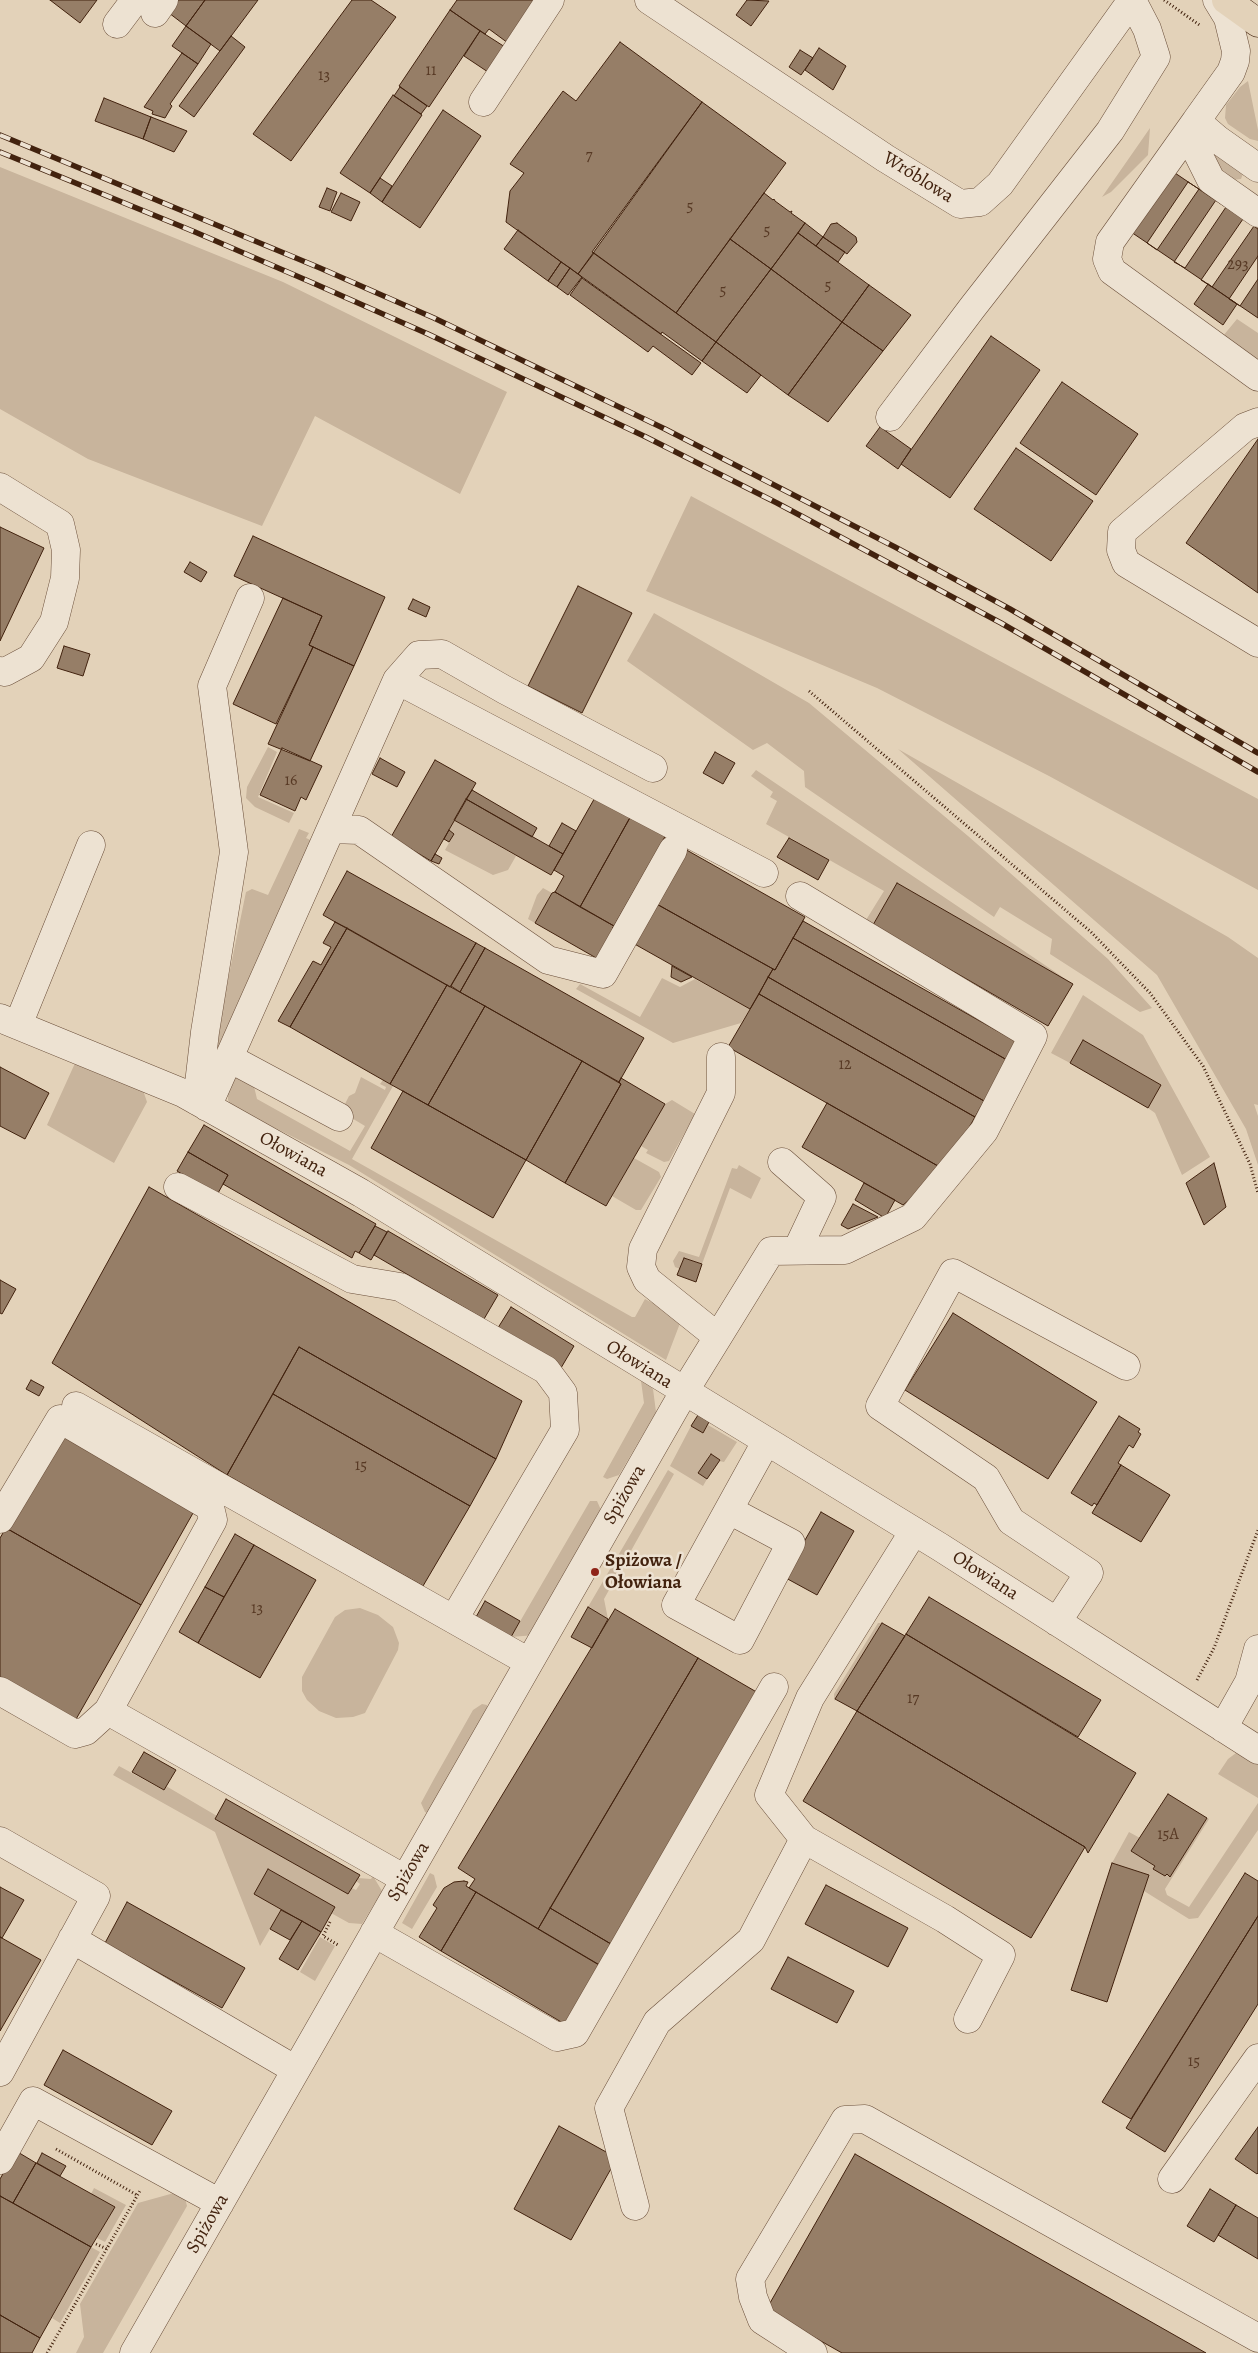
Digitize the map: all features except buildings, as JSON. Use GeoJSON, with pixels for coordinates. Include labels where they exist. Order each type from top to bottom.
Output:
{"type":"FeatureCollection","features":[{"type":"Feature","properties":{"kind":"main road"},"geometry":{"type":"LineString","coordinates":[[1226,0],[1258,23]]}},
{"type":"Feature","properties":{"kind":"street"},"geometry":{"type":"LineString","coordinates":[[483,102],[550,0]]}},
{"type":"Feature","properties":{"kind":"street","name":"Wróblowa"},"geometry":{"type":"LineString","coordinates":[[649,0],[886,158],[960,204],[980,202],[1000,184],[1132,0]]}},
{"type":"Feature","properties":{"kind":"street"},"geometry":{"type":"LineString","coordinates":[[890,417],[1110,131],[1156,57],[1147,29],[1132,0]]}},
{"type":"Feature","properties":{"kind":"street"},"geometry":{"type":"LineString","coordinates":[[1217,0],[1228,18],[1236,51],[1231,72],[1110,242],[1107,258],[1112,270],[1258,378]]}},
{"type":"Feature","properties":{"kind":"street"},"geometry":{"type":"LineString","coordinates":[[118,24],[151,4]]}},
{"type":"Feature","properties":{"kind":"street"},"geometry":{"type":"LineString","coordinates":[[1196,121],[1217,139],[1258,168]]}},
{"type":"Feature","properties":{"kind":"street"},"geometry":{"type":"LineString","coordinates":[[1196,121],[1197,152],[1212,180],[1258,213]]}},
{"type":"Feature","properties":{"kind":"street"},"geometry":{"type":"LineString","coordinates":[[1258,422],[1245,428],[1122,532],[1121,550],[1126,563],[1258,643]]}},
{"type":"Feature","properties":{"kind":"street"},"geometry":{"type":"LineString","coordinates":[[0,488],[60,524],[66,550],[65,578],[54,622],[31,658],[6,672],[0,671]]}},
{"type":"Feature","properties":{"kind":"street"},"geometry":{"type":"LineString","coordinates":[[202,1104],[205,1032],[234,852],[212,686],[250,598]]}},
{"type":"Feature","properties":{"kind":"street"},"geometry":{"type":"LineString","coordinates":[[202,1104],[229,1058],[397,680],[420,655],[442,654],[504,690],[653,768]]}},
{"type":"Feature","properties":{"kind":"street"},"geometry":{"type":"LineString","coordinates":[[397,680],[764,873]]}},
{"type":"Feature","properties":{"kind":"street"},"geometry":{"type":"LineString","coordinates":[[331,828],[359,830],[548,960],[603,974],[673,850]]}},
{"type":"Feature","properties":{"kind":"street"},"geometry":{"type":"LineString","coordinates":[[9,1022],[90,845]]}},
{"type":"Feature","properties":{"kind":"street"},"geometry":{"type":"LineString","coordinates":[[782,1162],[822,1196],[797,1250],[845,1250],[913,1217],[984,1131],[1033,1036],[800,896]]}},
{"type":"Feature","properties":{"kind":"street","name":"Ołowiana"},"geometry":{"type":"LineString","coordinates":[[9,1022],[183,1093],[361,1194],[914,1531],[1258,1750]]}},
{"type":"Feature","properties":{"kind":"street"},"geometry":{"type":"LineString","coordinates":[[718,1337],[647,1280],[641,1267],[643,1249],[721,1093],[721,1057]]}},
{"type":"Feature","properties":{"kind":"street"},"geometry":{"type":"LineString","coordinates":[[229,1058],[339,1117]]}},
{"type":"Feature","properties":{"kind":"street"},"geometry":{"type":"LineString","coordinates":[[178,1187],[352,1279],[400,1287],[546,1370],[563,1393],[565,1430],[454,1619]]}},
{"type":"Feature","properties":{"kind":"street","name":"Spiżowa"},"geometry":{"type":"LineString","coordinates":[[134,2353],[684,1392],[771,1250],[797,1250]]}},
{"type":"Feature","properties":{"kind":"street"},"geometry":{"type":"LineString","coordinates":[[1057,1622],[1089,1573],[1011,1522],[986,1478],[880,1406],[953,1273],[1126,1366]]}},
{"type":"Feature","properties":{"kind":"street"},"geometry":{"type":"LineString","coordinates":[[76,1406],[529,1662]]}},
{"type":"Feature","properties":{"kind":"street"},"geometry":{"type":"LineString","coordinates":[[0,1519],[60,1419],[210,1507],[213,1520],[108,1711],[86,1731],[75,1734],[0,1692]]}},
{"type":"Feature","properties":{"kind":"street"},"geometry":{"type":"LineString","coordinates":[[729,1510],[791,1543],[740,1640],[676,1605],[766,1442]]}},
{"type":"Feature","properties":{"kind":"street"},"geometry":{"type":"LineString","coordinates":[[914,1531],[810,1698],[769,1795],[804,1839],[945,1919],[1001,1955],[968,2018]]}},
{"type":"Feature","properties":{"kind":"street"},"geometry":{"type":"LineString","coordinates":[[1223,1728],[1249,1682],[1258,1649]]}},
{"type":"Feature","properties":{"kind":"street"},"geometry":{"type":"LineString","coordinates":[[374,1933],[557,2037],[575,2032],[774,1687]]}},
{"type":"Feature","properties":{"kind":"street"},"geometry":{"type":"LineString","coordinates":[[108,1711],[405,1879]]}},
{"type":"Feature","properties":{"kind":"street"},"geometry":{"type":"LineString","coordinates":[[635,2206],[609,2108],[657,2022],[751,1940],[804,1839]]}},
{"type":"Feature","properties":{"kind":"street"},"geometry":{"type":"LineString","coordinates":[[0,1841],[96,1896],[0,2072]]}},
{"type":"Feature","properties":{"kind":"street"},"geometry":{"type":"LineString","coordinates":[[72,1939],[296,2070]]}},
{"type":"Feature","properties":{"kind":"street"},"geometry":{"type":"LineString","coordinates":[[1172,2179],[1258,2058]]}},
{"type":"Feature","properties":{"kind":"street"},"geometry":{"type":"LineString","coordinates":[[0,2160],[33,2101],[220,2203]]}},
{"type":"Feature","properties":{"kind":"street"},"geometry":{"type":"LineString","coordinates":[[813,2353],[762,2320],[753,2297],[750,2279],[845,2120],[865,2118],[1258,2338]]}},
{"type":"Feature","properties":{"kind":"path"},"geometry":{"type":"LineString","coordinates":[[809,691],[1091,932],[1150,993],[1203,1066],[1250,1164],[1258,1194]]}},
{"type":"Feature","properties":{"kind":"path"},"geometry":{"type":"LineString","coordinates":[[1184,1703],[1214,1648],[1258,1530]]}},
{"type":"Feature","properties":{"kind":"path"},"geometry":{"type":"LineString","coordinates":[[330,1922],[322,1936],[336,1944]]}},
{"type":"Feature","properties":{"kind":"path"},"geometry":{"type":"LineString","coordinates":[[56,2150],[137,2195]]}},
{"type":"Feature","properties":{"kind":"path"},"geometry":{"type":"LineString","coordinates":[[47,2353],[153,2167]]}},
{"type":"Feature","properties":{"kind":"path"},"geometry":{"type":"LineString","coordinates":[[96,2244],[107,2249]]}},
{"type":"Feature","properties":{"kind":"shaded area"},"geometry":{"type":"Polygon","coordinates":[[[1248,81],[1258,130],[1258,141],[1250,139],[1228,124],[1225,118],[1226,105],[1240,87],[1248,81]]]}},
{"type":"Feature","properties":{"kind":"shaded area"},"geometry":{"type":"Polygon","coordinates":[[[1150,128],[1148,155],[1111,192],[1102,197],[1150,128]]]}},
{"type":"Feature","properties":{"kind":"shaded area"},"geometry":{"type":"Polygon","coordinates":[[[1213,151],[1244,171],[1241,179],[1232,180],[1224,177],[1213,151]]]}},
{"type":"Feature","properties":{"kind":"shaded area"},"geometry":{"type":"Polygon","coordinates":[[[0,167],[283,282],[507,392],[460,494],[315,416],[262,526],[88,459],[0,409],[0,167]]]}},
{"type":"Feature","properties":{"kind":"shaded area"},"geometry":{"type":"Polygon","coordinates":[[[1237,319],[1258,333],[1258,370],[1223,336],[1237,319]]]}},
{"type":"Feature","properties":{"kind":"shaded area"},"geometry":{"type":"Polygon","coordinates":[[[691,496],[1258,799],[1258,890],[1049,776],[877,688],[646,591],[691,496]]]}},
{"type":"Feature","properties":{"kind":"shaded area"},"geometry":{"type":"Polygon","coordinates":[[[654,613],[809,703],[968,836],[1108,959],[1152,1008],[1140,1012],[1050,954],[1052,939],[1000,907],[994,917],[805,787],[804,771],[767,743],[753,750],[627,661],[654,613]]]}},
{"type":"Feature","properties":{"kind":"shaded area"},"geometry":{"type":"Polygon","coordinates":[[[268,747],[277,752],[258,797],[294,813],[289,823],[255,807],[246,798],[247,787],[268,747]]]}},
{"type":"Feature","properties":{"kind":"shaded area"},"geometry":{"type":"Polygon","coordinates":[[[898,749],[1228,937],[1258,958],[1258,1105],[1254,1104],[1258,1116],[1258,1165],[1246,1129],[1157,975],[898,749]]]}},
{"type":"Feature","properties":{"kind":"shaded area"},"geometry":{"type":"Polygon","coordinates":[[[756,770],[1073,984],[897,883],[873,925],[866,920],[884,891],[766,824],[777,801],[770,797],[773,792],[751,776],[756,770]]]}},
{"type":"Feature","properties":{"kind":"shaded area"},"geometry":{"type":"Polygon","coordinates":[[[454,820],[516,856],[508,870],[493,875],[445,850],[454,834],[449,830],[454,820]]]}},
{"type":"Feature","properties":{"kind":"shaded area"},"geometry":{"type":"Polygon","coordinates":[[[299,829],[309,833],[306,838],[315,842],[219,1055],[216,1038],[246,892],[252,889],[268,895],[299,829]]]}},
{"type":"Feature","properties":{"kind":"shaded area"},"geometry":{"type":"Polygon","coordinates":[[[543,888],[552,893],[535,923],[528,919],[537,895],[543,888]]]}},
{"type":"Feature","properties":{"kind":"shaded area"},"geometry":{"type":"Polygon","coordinates":[[[662,978],[680,987],[695,979],[750,1009],[741,1023],[673,1043],[576,989],[580,984],[640,1017],[662,978]]]}},
{"type":"Feature","properties":{"kind":"shaded area"},"geometry":{"type":"Polygon","coordinates":[[[1083,995],[1143,1035],[1210,1157],[1182,1175],[1155,1113],[1148,1108],[1161,1085],[1083,1040],[1070,1063],[1051,1053],[1083,995]]]}},
{"type":"Feature","properties":{"kind":"shaded area"},"geometry":{"type":"Polygon","coordinates":[[[76,1061],[143,1090],[147,1102],[114,1163],[47,1125],[76,1061]]]}},
{"type":"Feature","properties":{"kind":"shaded area"},"geometry":{"type":"Polygon","coordinates":[[[233,1076],[252,1078],[257,1099],[350,1151],[365,1126],[345,1114],[345,1104],[349,1096],[355,1093],[361,1077],[385,1090],[386,1087],[380,1084],[383,1080],[393,1086],[352,1159],[632,1317],[635,1317],[645,1299],[682,1318],[666,1360],[349,1165],[231,1106],[228,1100],[228,1088],[233,1076]]]}},
{"type":"Feature","properties":{"kind":"shaded area"},"geometry":{"type":"Polygon","coordinates":[[[672,1100],[695,1114],[669,1161],[664,1162],[646,1153],[648,1150],[641,1146],[665,1104],[672,1100]]]}},
{"type":"Feature","properties":{"kind":"shaded area"},"geometry":{"type":"Polygon","coordinates":[[[634,1158],[659,1172],[661,1177],[641,1210],[636,1210],[612,1196],[634,1158]]]}},
{"type":"Feature","properties":{"kind":"shaded area"},"geometry":{"type":"Polygon","coordinates":[[[739,1165],[761,1178],[751,1199],[730,1188],[702,1264],[684,1258],[680,1269],[675,1267],[673,1261],[679,1251],[699,1257],[732,1168],[737,1169],[739,1165]]]}},
{"type":"Feature","properties":{"kind":"shaded area"},"geometry":{"type":"Polygon","coordinates":[[[644,1379],[653,1389],[656,1412],[619,1475],[607,1479],[603,1477],[644,1403],[641,1381],[644,1379]]]}},
{"type":"Feature","properties":{"kind":"shaded area"},"geometry":{"type":"Polygon","coordinates":[[[708,1425],[737,1442],[724,1462],[719,1461],[710,1454],[699,1473],[707,1479],[703,1486],[670,1466],[691,1426],[703,1433],[708,1425]]]}},
{"type":"Feature","properties":{"kind":"shaded area"},"geometry":{"type":"Polygon","coordinates":[[[668,1470],[674,1474],[604,1599],[608,1619],[588,1607],[668,1470]]]}},
{"type":"Feature","properties":{"kind":"shaded area"},"geometry":{"type":"Polygon","coordinates":[[[590,1501],[597,1501],[601,1510],[535,1635],[511,1637],[590,1501]]]}},
{"type":"Feature","properties":{"kind":"shaded area"},"geometry":{"type":"Polygon","coordinates":[[[360,1608],[378,1615],[393,1627],[399,1643],[398,1650],[365,1713],[353,1717],[336,1718],[319,1711],[307,1700],[302,1691],[302,1677],[335,1617],[345,1610],[360,1608]]]}},
{"type":"Feature","properties":{"kind":"shaded area"},"geometry":{"type":"Polygon","coordinates":[[[878,1623],[882,1623],[834,1701],[834,1694],[878,1623]]]}},
{"type":"Feature","properties":{"kind":"shaded area"},"geometry":{"type":"Polygon","coordinates":[[[482,1704],[487,1705],[487,1708],[428,1813],[425,1812],[421,1803],[473,1710],[482,1704]]]}},
{"type":"Feature","properties":{"kind":"shaded area"},"geometry":{"type":"Polygon","coordinates":[[[1236,1753],[1258,1764],[1258,1798],[1218,1774],[1228,1759],[1236,1753]]]}},
{"type":"Feature","properties":{"kind":"shaded area"},"geometry":{"type":"Polygon","coordinates":[[[119,1766],[163,1790],[166,1786],[217,1816],[216,1819],[348,1894],[352,1888],[356,1890],[360,1884],[356,1881],[358,1878],[371,1879],[373,1876],[382,1891],[362,1924],[349,1923],[331,1913],[335,1907],[268,1869],[281,1910],[260,1946],[215,1832],[113,1775],[119,1766]]]}},
{"type":"Feature","properties":{"kind":"shaded area"},"geometry":{"type":"Polygon","coordinates":[[[1258,1803],[1258,1830],[1198,1918],[1189,1919],[1144,1891],[1149,1875],[1112,1863],[1129,1832],[1140,1838],[1132,1852],[1155,1866],[1154,1869],[1165,1876],[1167,1874],[1170,1876],[1207,1818],[1209,1819],[1165,1889],[1167,1895],[1189,1907],[1258,1803]]]}},
{"type":"Feature","properties":{"kind":"shaded area"},"geometry":{"type":"Polygon","coordinates":[[[430,1873],[434,1875],[437,1887],[412,1929],[402,1923],[430,1873]]]}},
{"type":"Feature","properties":{"kind":"shaded area"},"geometry":{"type":"Polygon","coordinates":[[[320,1937],[335,1946],[315,1981],[300,1972],[320,1937]]]}},
{"type":"Feature","properties":{"kind":"shaded area"},"geometry":{"type":"Polygon","coordinates":[[[94,2188],[126,2205],[105,2242],[97,2238],[114,2207],[91,2194],[94,2188]]]}},
{"type":"Feature","properties":{"kind":"shaded area"},"geometry":{"type":"Polygon","coordinates":[[[174,2193],[184,2194],[187,2206],[103,2353],[76,2353],[84,2337],[80,2304],[138,2203],[174,2193]]]}},
{"type":"Feature","properties":{"kind":"shaded area"},"geometry":{"type":"Polygon","coordinates":[[[91,2247],[100,2252],[60,2323],[52,2318],[91,2247]]]}},
{"type":"Feature","properties":{"kind":"railway"},"geometry":{"type":"LineString","coordinates":[[0,135],[320,268],[434,318],[665,429],[895,547],[1010,609],[1258,753]]}},
{"type":"Feature","properties":{"kind":"railway"},"geometry":{"type":"LineString","coordinates":[[0,152],[313,283],[428,334],[646,437],[777,503],[1001,623],[1258,772]]}},
{"type":"Feature","properties":{"kind":"place","name":"Spiżowa / Ołowiana"},"geometry":{"type":"Point","coordinates":[595,1572]}}]}
